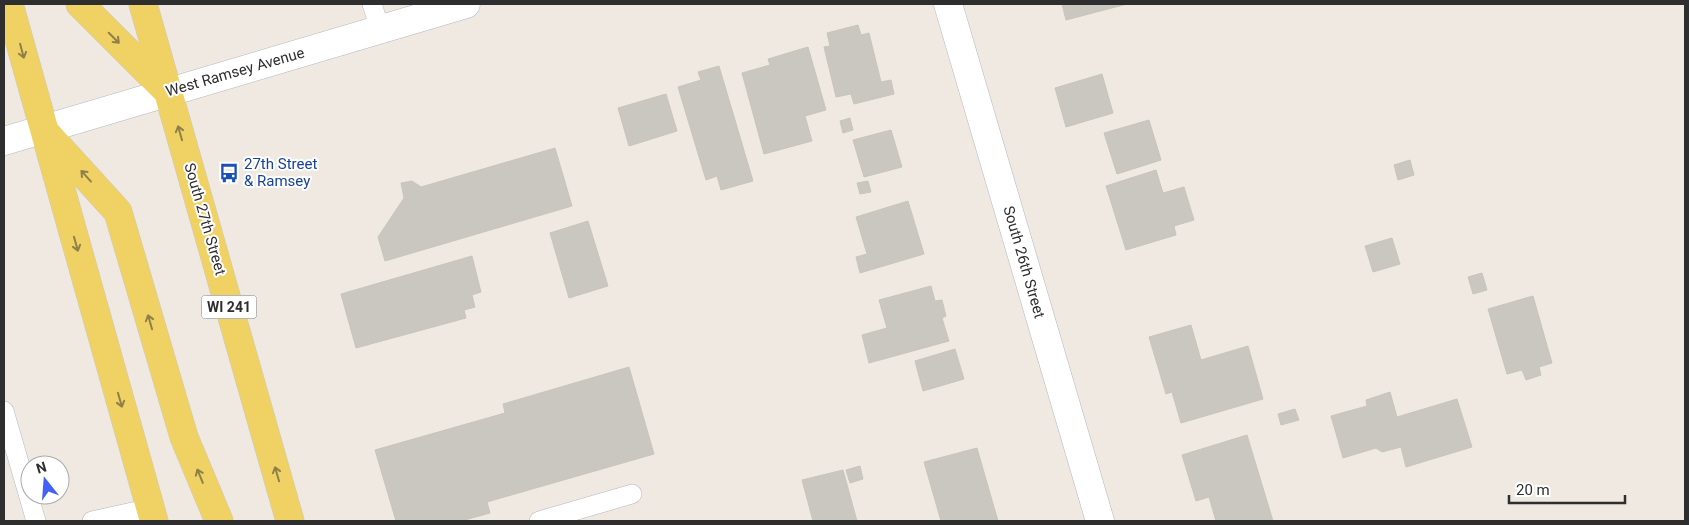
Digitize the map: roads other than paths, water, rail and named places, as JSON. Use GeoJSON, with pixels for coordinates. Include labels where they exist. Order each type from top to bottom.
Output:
{"type":"FeatureCollection","features":[{"type":"Feature","properties":{"kind":"main road"},"geometry":{"type":"LineString","coordinates":[[9,4],[153,515]]}},
{"type":"Feature","properties":{"kind":"main road"},"geometry":{"type":"LineString","coordinates":[[80,4],[169,92]]}},
{"type":"Feature","properties":{"kind":"main road","name":"South 27th Street"},"geometry":{"type":"LineString","coordinates":[[143,4],[290,521]]}},
{"type":"Feature","properties":{"kind":"main road"},"geometry":{"type":"LineString","coordinates":[[43,130],[118,212],[184,437],[219,521]]}},
{"type":"Feature","properties":{"kind":"street","name":"West Ramsey Avenue"},"geometry":{"type":"LineString","coordinates":[[4,141],[466,4]]}},
{"type":"Feature","properties":{"kind":"street","name":"South 26th Street"},"geometry":{"type":"LineString","coordinates":[[948,4],[1100,521]]}},
{"type":"Feature","properties":{"kind":"lane"},"geometry":{"type":"LineString","coordinates":[[372,4],[380,29]]}},
{"type":"Feature","properties":{"kind":"lane"},"geometry":{"type":"LineString","coordinates":[[4,411],[36,521]]}},
{"type":"Feature","properties":{"kind":"lane"},"geometry":{"type":"LineString","coordinates":[[539,521],[632,494]]}},
{"type":"Feature","properties":{"kind":"lane"},"geometry":{"type":"LineString","coordinates":[[92,521],[153,515]]}},
{"type":"Feature","properties":{"kind":"place","name":"27th Street & Ramsey"},"geometry":{"type":"Point","coordinates":[229,173]}}]}
